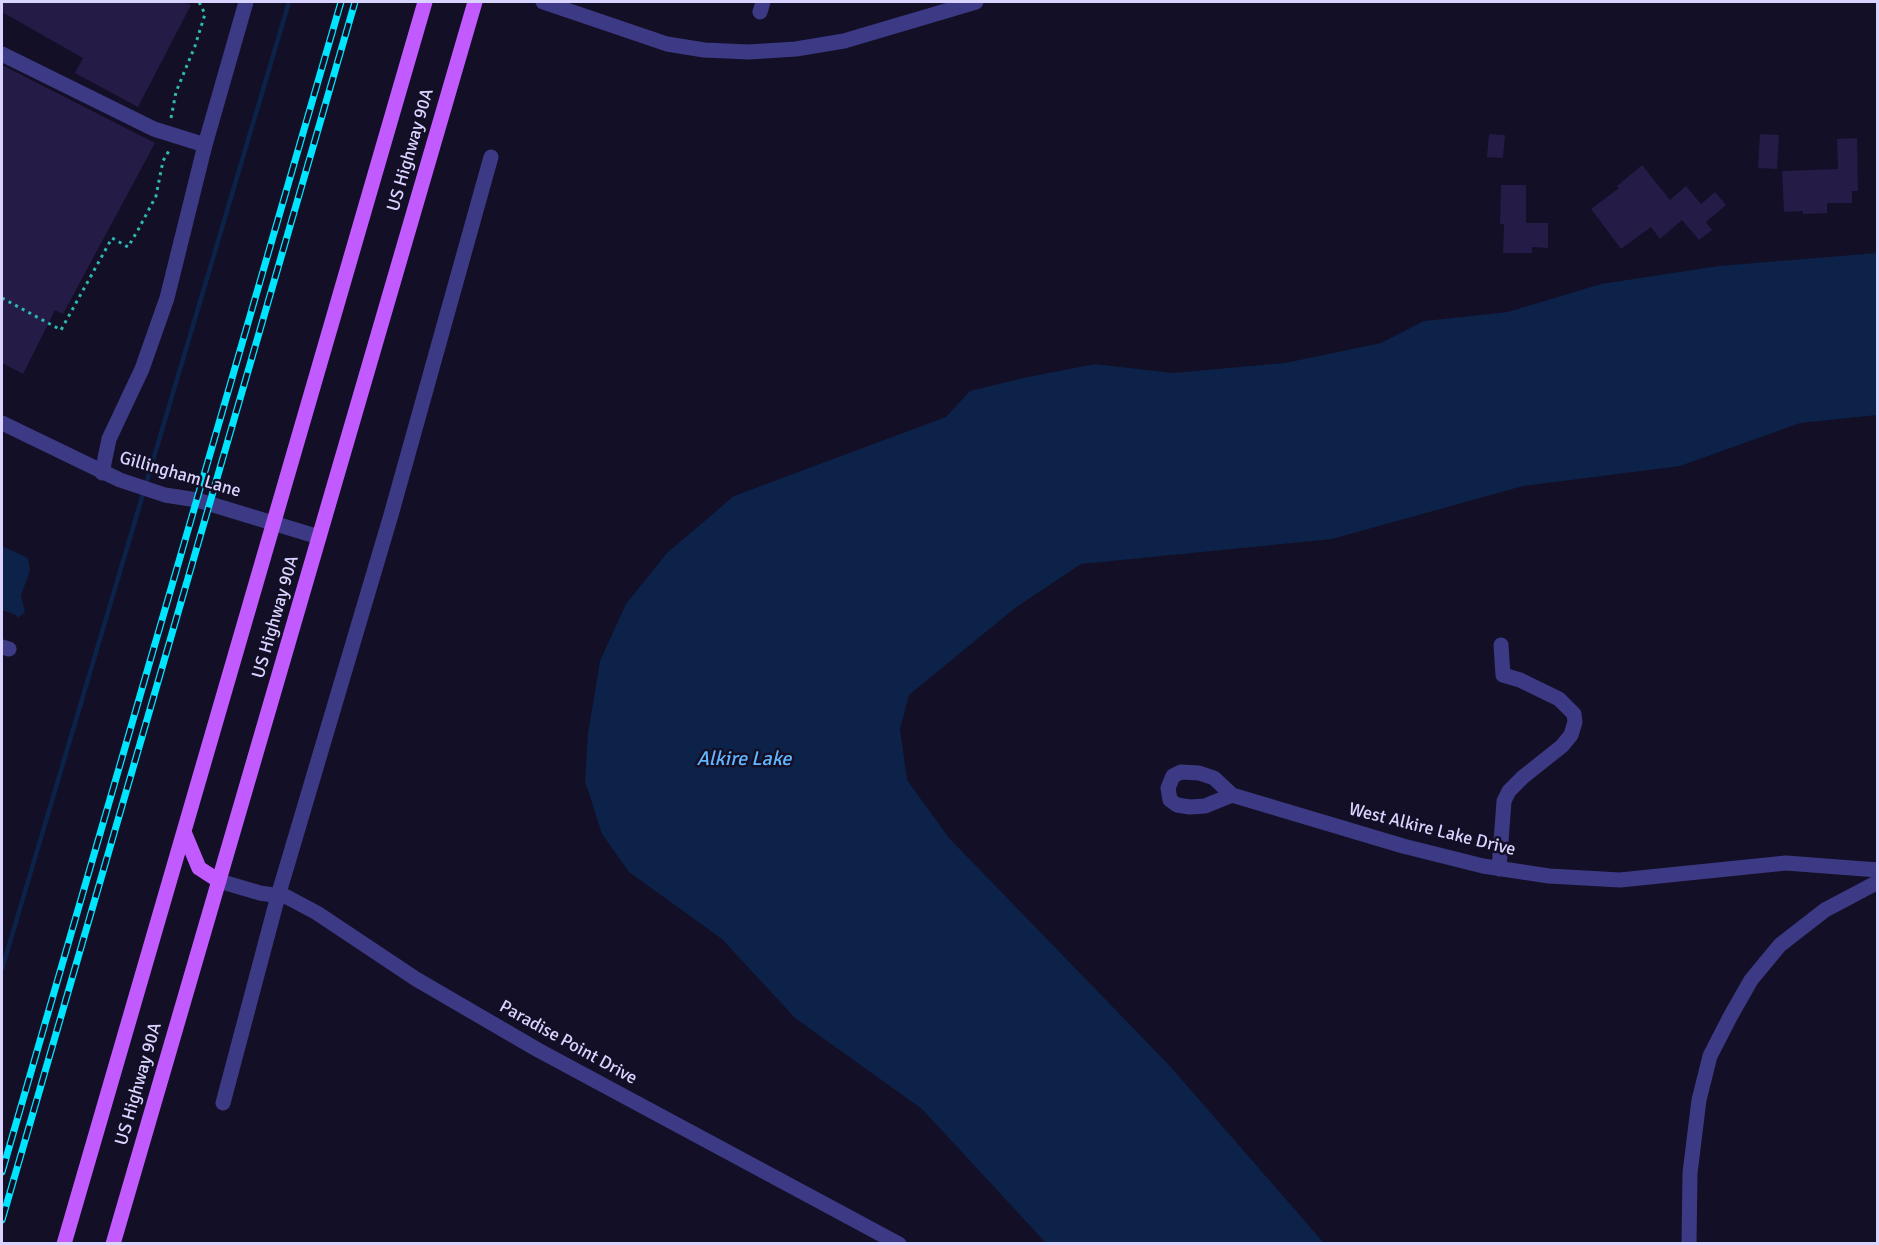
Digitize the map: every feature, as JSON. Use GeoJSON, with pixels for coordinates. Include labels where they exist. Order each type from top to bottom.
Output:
{"type":"FeatureCollection","features":[{"type":"Feature","properties":{"kind":"main road","name":"US Highway 90A"},"geometry":{"type":"LineString","coordinates":[[64,1244],[425,2]]}},
{"type":"Feature","properties":{"kind":"main road","name":"US Highway 90A"},"geometry":{"type":"LineString","coordinates":[[113,1244],[475,2]]}},
{"type":"Feature","properties":{"kind":"main road"},"geometry":{"type":"LineString","coordinates":[[184,832],[199,868],[219,881]]}},
{"type":"Feature","properties":{"kind":"street"},"geometry":{"type":"LineString","coordinates":[[102,473],[109,439],[142,369],[166,298],[205,145],[246,2]]}},
{"type":"Feature","properties":{"kind":"street"},"geometry":{"type":"LineString","coordinates":[[543,2],[667,44],[704,50],[749,52],[796,49],[844,41],[976,2]]}},
{"type":"Feature","properties":{"kind":"street"},"geometry":{"type":"LineString","coordinates":[[2,54],[161,131],[205,145]]}},
{"type":"Feature","properties":{"kind":"street"},"geometry":{"type":"LineString","coordinates":[[223,1102],[278,896],[394,504],[491,157]]}},
{"type":"Feature","properties":{"kind":"street","name":"Gillingham Lane"},"geometry":{"type":"LineString","coordinates":[[2,423],[120,480],[165,495],[197,500],[274,522],[319,537]]}},
{"type":"Feature","properties":{"kind":"street"},"geometry":{"type":"LineString","coordinates":[[1499,869],[1503,801],[1523,777],[1562,746],[1575,722],[1574,714],[1559,699],[1520,680],[1503,675],[1501,645]]}},
{"type":"Feature","properties":{"kind":"street","name":"West Alkire Lake Drive"},"geometry":{"type":"LineString","coordinates":[[1232,795],[1403,846],[1499,869],[1549,876],[1620,880],[1786,863],[1878,870]]}},
{"type":"Feature","properties":{"kind":"street","name":"Paradise Point Drive"},"geometry":{"type":"LineString","coordinates":[[219,881],[260,893],[286,897],[317,913],[416,979],[538,1050],[899,1244]]}},
{"type":"Feature","properties":{"kind":"street"},"geometry":{"type":"LineString","coordinates":[[1689,1244],[1690,1173],[1699,1100],[1710,1056],[1730,1017],[1751,980],[1780,945],[1826,910],[1878,882]]}},
{"type":"Feature","properties":{"kind":"path"},"geometry":{"type":"LineString","coordinates":[[2,298],[61,330],[112,238],[128,246],[156,196],[163,161],[171,150],[161,131],[195,46],[205,14],[199,2]]}},
{"type":"Feature","properties":{"kind":"water","name":"Alkire Lake"},"geometry":{"type":"Polygon","coordinates":[[[1877,253],[1877,415],[1800,423],[1680,466],[1523,486],[1332,539],[1081,564],[1015,608],[909,695],[900,729],[907,780],[949,838],[1168,1064],[1324,1243],[1046,1243],[922,1109],[795,1018],[722,939],[629,872],[602,834],[585,781],[588,734],[600,661],[626,604],[667,553],[734,496],[946,417],[970,391],[1023,378],[1095,364],[1172,373],[1285,363],[1381,343],[1424,321],[1508,312],[1601,284],[1719,266],[1877,253]]]}},
{"type":"Feature","properties":{"kind":"water"},"geometry":{"type":"Polygon","coordinates":[[[2,546],[28,558],[30,570],[21,596],[25,612],[18,618],[2,610],[2,546]]]}},
{"type":"Feature","properties":{"kind":"building"},"geometry":{"type":"Polygon","coordinates":[[[2,2],[184,2],[191,5],[138,107],[75,73],[83,58],[2,12],[2,2]]]}},
{"type":"Feature","properties":{"kind":"building"},"geometry":{"type":"Polygon","coordinates":[[[2,65],[155,143],[63,314],[55,310],[23,374],[2,363],[2,65]]]}},
{"type":"Feature","properties":{"kind":"building"},"geometry":{"type":"Polygon","coordinates":[[[1489,134],[1505,135],[1503,158],[1487,157],[1489,134]]]}},
{"type":"Feature","properties":{"kind":"building"},"geometry":{"type":"Polygon","coordinates":[[[1760,134],[1779,135],[1777,169],[1758,168],[1760,134]]]}},
{"type":"Feature","properties":{"kind":"building"},"geometry":{"type":"Polygon","coordinates":[[[1857,138],[1858,191],[1852,191],[1852,203],[1827,203],[1827,213],[1784,212],[1782,171],[1838,169],[1837,139],[1857,138]]]}},
{"type":"Feature","properties":{"kind":"building"},"geometry":{"type":"Polygon","coordinates":[[[1642,165],[1670,200],[1686,186],[1701,204],[1715,192],[1726,205],[1706,222],[1712,230],[1699,240],[1682,220],[1660,239],[1651,227],[1621,249],[1591,209],[1619,188],[1617,186],[1642,165]]]}},
{"type":"Feature","properties":{"kind":"building"},"geometry":{"type":"Polygon","coordinates":[[[1501,185],[1526,185],[1526,223],[1548,223],[1548,248],[1532,247],[1532,253],[1503,253],[1504,224],[1500,224],[1501,185]]]}},
{"type":"Feature","properties":{"kind":"waterway"},"geometry":{"type":"LineString","coordinates":[[2,969],[289,2]]}},
{"type":"Feature","properties":{"kind":"railway"},"geometry":{"type":"LineString","coordinates":[[2,1172],[341,2]]}},
{"type":"Feature","properties":{"kind":"railway"},"geometry":{"type":"LineString","coordinates":[[2,1220],[355,2]]}}]}
